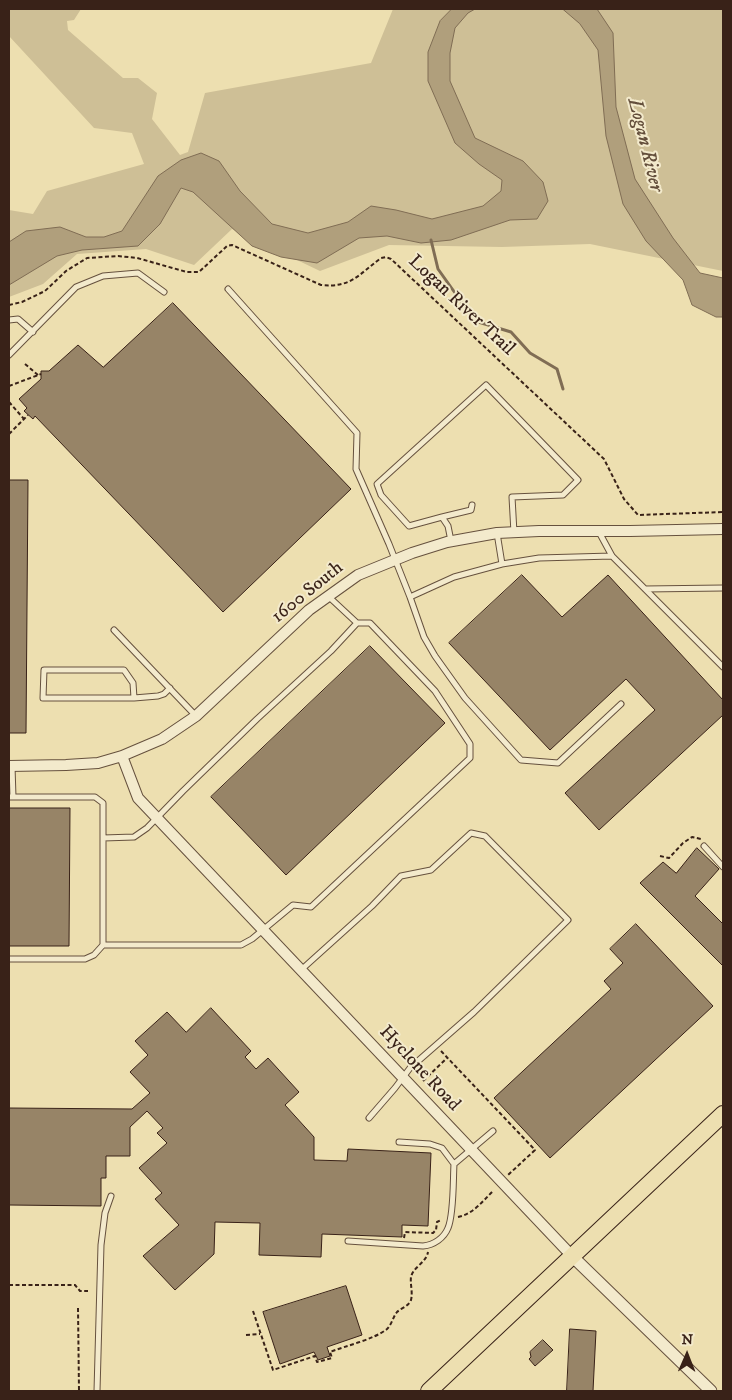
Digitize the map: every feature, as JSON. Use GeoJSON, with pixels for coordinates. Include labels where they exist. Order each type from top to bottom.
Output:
{"type":"FeatureCollection","features":[{"type":"Feature","properties":{"kind":"highway"},"geometry":{"type":"LineString","coordinates":[[429,1391],[723,1114]]}},
{"type":"Feature","properties":{"kind":"street","name":"1600 South"},"geometry":{"type":"LineString","coordinates":[[10,766],[66,765],[98,762],[122,756],[162,739],[196,716],[309,610],[328,595],[358,575],[412,553],[451,541],[514,532],[723,530]]}},
{"type":"Feature","properties":{"kind":"street","name":"Hyclone Road"},"geometry":{"type":"LineString","coordinates":[[122,756],[138,798],[156,818],[572,1256],[710,1391]]}},
{"type":"Feature","properties":{"kind":"lane"},"geometry":{"type":"LineString","coordinates":[[9,355],[76,286],[103,276],[138,273],[164,292]]}},
{"type":"Feature","properties":{"kind":"lane"},"geometry":{"type":"LineString","coordinates":[[228,289],[357,433],[356,469],[410,597],[424,637],[434,656],[465,698],[522,760],[558,763],[621,704]]}},
{"type":"Feature","properties":{"kind":"lane"},"geometry":{"type":"LineString","coordinates":[[9,320],[18,319],[32,332]]}},
{"type":"Feature","properties":{"kind":"lane"},"geometry":{"type":"LineString","coordinates":[[472,505],[471,510],[409,526],[381,496],[377,484],[486,385],[578,480],[563,495],[512,497],[514,532]]}},
{"type":"Feature","properties":{"kind":"lane"},"geometry":{"type":"LineString","coordinates":[[442,517],[448,526],[451,541]]}},
{"type":"Feature","properties":{"kind":"lane"},"geometry":{"type":"LineString","coordinates":[[599,532],[612,556],[723,667]]}},
{"type":"Feature","properties":{"kind":"lane"},"geometry":{"type":"LineString","coordinates":[[496,534],[502,564]]}},
{"type":"Feature","properties":{"kind":"lane"},"geometry":{"type":"LineString","coordinates":[[410,597],[454,578],[502,564],[539,558],[612,556]]}},
{"type":"Feature","properties":{"kind":"lane"},"geometry":{"type":"LineString","coordinates":[[645,589],[723,588]]}},
{"type":"Feature","properties":{"kind":"lane"},"geometry":{"type":"LineString","coordinates":[[103,944],[241,945],[252,939],[293,905],[311,907],[470,758],[470,744],[435,691],[370,624],[357,623],[328,595]]}},
{"type":"Feature","properties":{"kind":"lane"},"geometry":{"type":"LineString","coordinates":[[103,838],[134,837],[147,828],[257,720],[331,651],[357,623]]}},
{"type":"Feature","properties":{"kind":"lane"},"geometry":{"type":"LineString","coordinates":[[114,630],[196,716]]}},
{"type":"Feature","properties":{"kind":"lane"},"geometry":{"type":"LineString","coordinates":[[134,698],[133,683],[124,670],[44,670],[43,698],[134,698],[158,696],[164,694],[170,688]]}},
{"type":"Feature","properties":{"kind":"lane"},"geometry":{"type":"LineString","coordinates":[[9,959],[85,959],[94,955],[103,944],[103,802],[95,797],[11,797],[10,766]]}},
{"type":"Feature","properties":{"kind":"lane"},"geometry":{"type":"LineString","coordinates":[[302,970],[402,876],[432,870],[470,834],[485,836],[568,920],[474,1012],[410,1068],[369,1118]]}},
{"type":"Feature","properties":{"kind":"lane"},"geometry":{"type":"LineString","coordinates":[[704,846],[723,867]]}},
{"type":"Feature","properties":{"kind":"lane"},"geometry":{"type":"LineString","coordinates":[[454,1164],[494,1131]]}},
{"type":"Feature","properties":{"kind":"lane"},"geometry":{"type":"LineString","coordinates":[[348,1242],[428,1246],[442,1237],[448,1228],[454,1164],[442,1148],[430,1144],[400,1142]]}},
{"type":"Feature","properties":{"kind":"lane"},"geometry":{"type":"LineString","coordinates":[[96,1391],[101,1245],[105,1213],[111,1196]]}},
{"type":"Feature","properties":{"kind":"path","name":"Logan River Trail"},"geometry":{"type":"LineString","coordinates":[[9,305],[22,302],[45,291],[66,271],[87,258],[118,256],[137,258],[187,272],[199,272],[227,246],[232,245],[321,285],[335,286],[350,282],[381,258],[391,258],[604,459],[624,499],[638,515],[723,512]]}},
{"type":"Feature","properties":{"kind":"path"},"geometry":{"type":"LineString","coordinates":[[9,386],[39,375],[25,364]]}},
{"type":"Feature","properties":{"kind":"path"},"geometry":{"type":"LineString","coordinates":[[9,402],[24,419]]}},
{"type":"Feature","properties":{"kind":"path"},"geometry":{"type":"LineString","coordinates":[[9,434],[28,415]]}},
{"type":"Feature","properties":{"kind":"path"},"geometry":{"type":"LineString","coordinates":[[660,856],[670,858],[683,843],[692,837],[701,838],[704,846]]}},
{"type":"Feature","properties":{"kind":"path"},"geometry":{"type":"LineString","coordinates":[[436,1045],[535,1150],[508,1175]]}},
{"type":"Feature","properties":{"kind":"path"},"geometry":{"type":"LineString","coordinates":[[423,1080],[447,1057]]}},
{"type":"Feature","properties":{"kind":"path"},"geometry":{"type":"LineString","coordinates":[[404,1241],[404,1232],[433,1233],[436,1230],[437,1222],[445,1218],[466,1216],[493,1191]]}},
{"type":"Feature","properties":{"kind":"path"},"geometry":{"type":"LineString","coordinates":[[253,1311],[273,1370],[315,1356],[317,1362],[332,1358],[330,1352],[378,1334],[388,1328],[394,1320],[396,1312],[410,1302],[411,1276],[415,1269],[427,1258],[427,1233]]}},
{"type":"Feature","properties":{"kind":"path"},"geometry":{"type":"LineString","coordinates":[[9,1285],[74,1285],[80,1291],[88,1291]]}},
{"type":"Feature","properties":{"kind":"path"},"geometry":{"type":"LineString","coordinates":[[78,1308],[79,1391]]}},
{"type":"Feature","properties":{"kind":"path"},"geometry":{"type":"LineString","coordinates":[[246,1335],[260,1334]]}},
{"type":"Feature","properties":{"kind":"shaded area"},"geometry":{"type":"Polygon","coordinates":[[[9,9],[81,9],[74,20],[67,21],[68,30],[123,78],[138,78],[157,93],[152,119],[180,155],[188,152],[205,93],[371,63],[393,9],[723,9],[723,271],[590,244],[502,247],[389,245],[320,271],[232,229],[194,265],[146,249],[77,254],[43,284],[9,297],[9,210],[33,214],[47,191],[144,164],[132,133],[94,128],[9,36],[9,9]]]}},
{"type":"Feature","properties":{"kind":"shaded area"},"geometry":{"type":"Polygon","coordinates":[[[452,9],[475,9],[468,13],[455,28],[450,53],[450,81],[475,138],[523,161],[543,182],[548,201],[537,219],[510,220],[451,240],[421,243],[387,236],[359,238],[317,263],[281,257],[252,246],[193,192],[181,188],[160,224],[138,246],[82,250],[57,256],[9,285],[9,242],[26,231],[60,227],[86,237],[104,237],[122,231],[158,176],[181,160],[201,153],[219,161],[240,191],[272,224],[308,233],[348,222],[371,206],[432,219],[483,206],[501,191],[502,180],[479,164],[455,143],[428,81],[428,52],[440,21],[452,9]]]}},
{"type":"Feature","properties":{"kind":"shaded area"},"geometry":{"type":"Polygon","coordinates":[[[563,9],[597,9],[613,33],[616,107],[635,179],[673,238],[700,273],[723,278],[723,317],[716,317],[692,305],[683,280],[646,241],[623,204],[606,136],[598,50],[580,24],[563,9]]]}},
{"type":"Feature","properties":{"kind":"building"},"geometry":{"type":"Polygon","coordinates":[[[173,303],[351,489],[223,612],[35,416],[33,419],[24,411],[27,408],[19,399],[41,379],[41,371],[49,371],[78,345],[103,367],[173,303]]]}},
{"type":"Feature","properties":{"kind":"building"},"geometry":{"type":"Polygon","coordinates":[[[9,480],[28,480],[26,733],[9,733],[9,480]]]}},
{"type":"Feature","properties":{"kind":"building"},"geometry":{"type":"Polygon","coordinates":[[[522,575],[562,617],[608,575],[723,700],[723,715],[599,830],[565,793],[655,710],[626,679],[550,750],[449,643],[522,575]]]}},
{"type":"Feature","properties":{"kind":"building"},"geometry":{"type":"Polygon","coordinates":[[[370,646],[445,723],[286,875],[211,797],[370,646]]]}},
{"type":"Feature","properties":{"kind":"building"},"geometry":{"type":"Polygon","coordinates":[[[9,808],[70,808],[69,946],[9,946],[9,808]]]}},
{"type":"Feature","properties":{"kind":"building"},"geometry":{"type":"Polygon","coordinates":[[[697,848],[719,869],[695,896],[723,924],[723,966],[640,883],[663,862],[676,873],[697,848]]]}},
{"type":"Feature","properties":{"kind":"building"},"geometry":{"type":"Polygon","coordinates":[[[636,924],[713,1006],[550,1158],[494,1098],[611,989],[604,981],[623,963],[610,949],[636,924]]]}},
{"type":"Feature","properties":{"kind":"building"},"geometry":{"type":"Polygon","coordinates":[[[211,1008],[251,1051],[245,1057],[256,1069],[268,1058],[299,1092],[285,1105],[314,1137],[314,1160],[347,1161],[348,1149],[431,1153],[428,1226],[402,1225],[402,1237],[322,1234],[321,1257],[259,1255],[260,1223],[215,1222],[214,1254],[175,1290],[143,1256],[179,1225],[155,1199],[162,1193],[139,1168],[167,1143],[157,1133],[163,1128],[147,1111],[130,1127],[130,1156],[106,1156],[106,1178],[101,1178],[101,1206],[9,1205],[9,1108],[132,1109],[150,1093],[130,1072],[148,1055],[135,1041],[167,1012],[186,1032],[211,1008]]]}},
{"type":"Feature","properties":{"kind":"building"},"geometry":{"type":"Polygon","coordinates":[[[346,1286],[362,1335],[327,1347],[330,1356],[318,1360],[314,1352],[280,1364],[263,1312],[346,1286]]]}},
{"type":"Feature","properties":{"kind":"building"},"geometry":{"type":"Polygon","coordinates":[[[570,1329],[596,1331],[593,1391],[567,1391],[570,1329]]]}},
{"type":"Feature","properties":{"kind":"building"},"geometry":{"type":"Polygon","coordinates":[[[543,1340],[553,1350],[535,1366],[529,1359],[531,1357],[530,1352],[543,1340]]]}},
{"type":"Feature","properties":{"kind":"waterway"},"geometry":{"type":"LineString","coordinates":[[431,240],[438,269],[475,321],[511,332],[530,353],[557,369],[563,389]]}},
{"type":"Feature","properties":{"kind":"water label","name":"Logan River"},"geometry":{"type":"Point","coordinates":[644,145]}}]}
